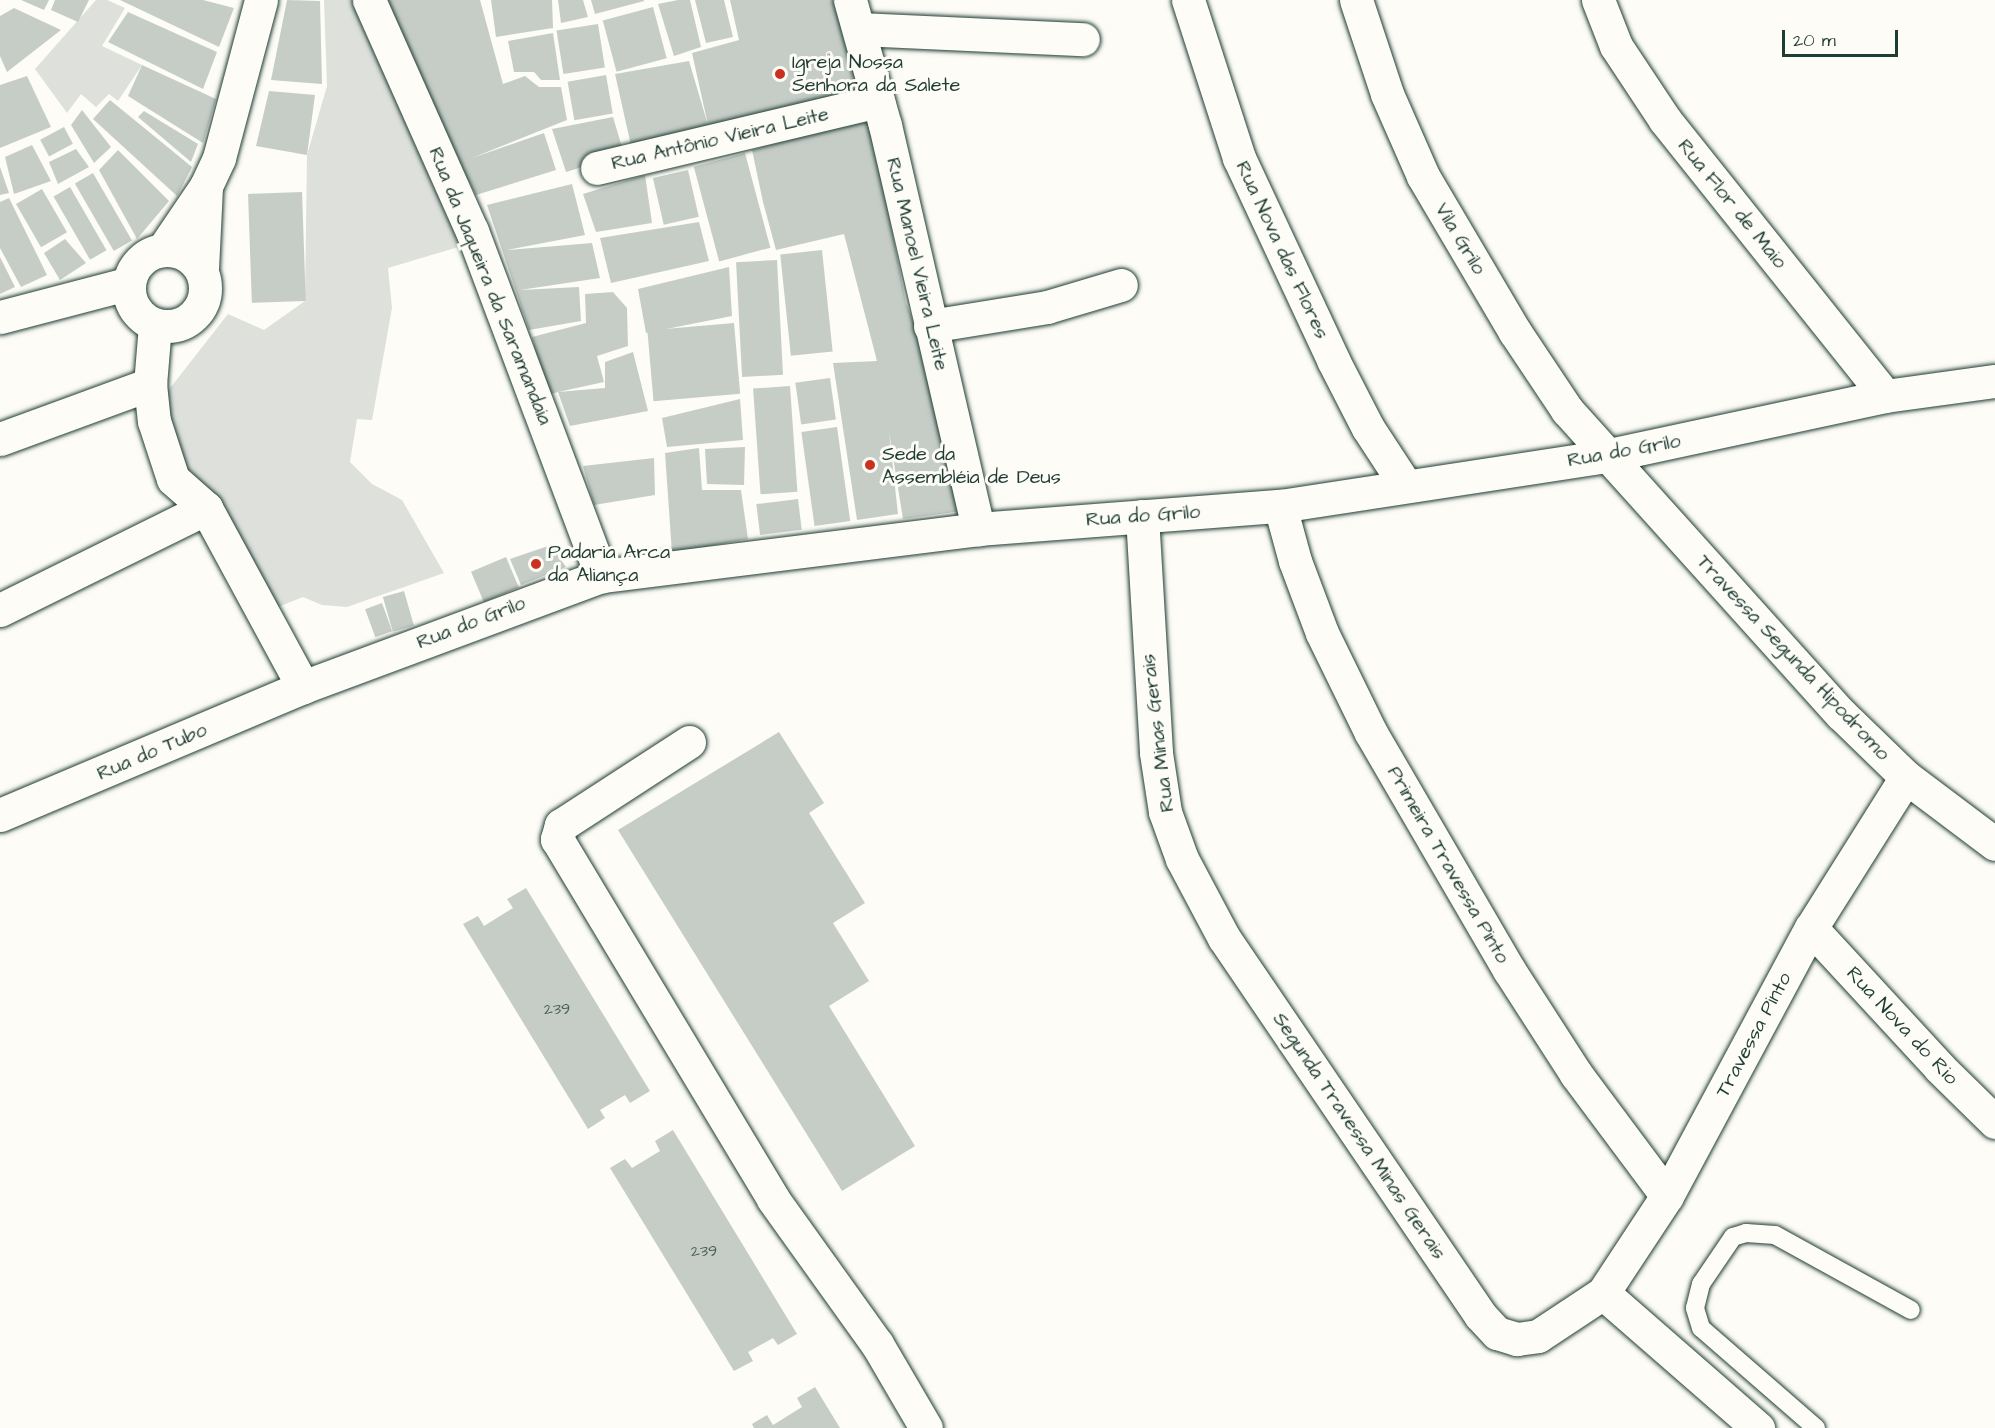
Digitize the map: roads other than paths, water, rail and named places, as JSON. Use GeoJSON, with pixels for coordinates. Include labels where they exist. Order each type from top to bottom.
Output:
{"type":"FeatureCollection","features":[{"type":"Feature","properties":{"kind":"street"},"geometry":{"type":"LineString","coordinates":[[206,186],[202,269],[206,292],[197,313],[177,326],[155,325],[140,316],[130,302],[127,284],[139,259],[164,248],[206,186],[219,158],[261,0]]}},
{"type":"Feature","properties":{"kind":"street","name":"Rua da Jaqueira da Saramandaia"},"geometry":{"type":"LineString","coordinates":[[369,0],[472,231],[602,576]]}},
{"type":"Feature","properties":{"kind":"street","name":"Rua Nova das Flores"},"geometry":{"type":"LineString","coordinates":[[1188,0],[1239,158],[1338,370],[1368,428],[1406,486]]}},
{"type":"Feature","properties":{"kind":"street","name":"Vila Grilo"},"geometry":{"type":"LineString","coordinates":[[1356,0],[1387,94],[1423,176],[1515,332],[1567,410],[1605,456]]}},
{"type":"Feature","properties":{"kind":"street","name":"Rua Flor de Maio"},"geometry":{"type":"LineString","coordinates":[[1598,0],[1616,46],[1665,120],[1885,396]]}},
{"type":"Feature","properties":{"kind":"street"},"geometry":{"type":"LineString","coordinates":[[854,14],[1083,39]]}},
{"type":"Feature","properties":{"kind":"street","name":"Rua Manoel Vieira Leite"},"geometry":{"type":"LineString","coordinates":[[854,14],[878,101],[978,529]]}},
{"type":"Feature","properties":{"kind":"street","name":"Rua Antônio Vieira Leite"},"geometry":{"type":"LineString","coordinates":[[597,168],[878,101]]}},
{"type":"Feature","properties":{"kind":"street"},"geometry":{"type":"LineString","coordinates":[[164,248],[186,254],[202,269]]}},
{"type":"Feature","properties":{"kind":"street"},"geometry":{"type":"LineString","coordinates":[[0,317],[127,284]]}},
{"type":"Feature","properties":{"kind":"street"},"geometry":{"type":"LineString","coordinates":[[930,326],[1047,307],[1121,285]]}},
{"type":"Feature","properties":{"kind":"street"},"geometry":{"type":"LineString","coordinates":[[155,325],[150,384],[153,421],[173,479],[206,508],[303,687]]}},
{"type":"Feature","properties":{"kind":"street","name":"Rua do Grilo"},"geometry":{"type":"LineString","coordinates":[[303,687],[602,576],[978,529],[1280,506],[1605,456],[1885,396],[1995,381]]}},
{"type":"Feature","properties":{"kind":"street"},"geometry":{"type":"LineString","coordinates":[[0,439],[150,384]]}},
{"type":"Feature","properties":{"kind":"street","name":"Travessa Segunda Hipodromo"},"geometry":{"type":"LineString","coordinates":[[1605,456],[1841,714],[1906,777],[1995,844]]}},
{"type":"Feature","properties":{"kind":"street","name":"Primeira Travessa Pinto"},"geometry":{"type":"LineString","coordinates":[[1280,506],[1295,561],[1322,633],[1371,733],[1509,970],[1576,1074],[1667,1196]]}},
{"type":"Feature","properties":{"kind":"street"},"geometry":{"type":"LineString","coordinates":[[0,610],[206,508]]}},
{"type":"Feature","properties":{"kind":"street","name":"Rua Minas Gerais"},"geometry":{"type":"LineString","coordinates":[[1142,516],[1147,651],[1165,812],[1182,859],[1224,938]]}},
{"type":"Feature","properties":{"kind":"street","name":"Rua do Tubo"},"geometry":{"type":"LineString","coordinates":[[0,815],[303,687]]}},
{"type":"Feature","properties":{"kind":"street"},"geometry":{"type":"LineString","coordinates":[[689,742],[561,825],[558,839],[773,1199],[877,1344],[926,1428]]}},
{"type":"Feature","properties":{"kind":"street","name":"Travessa Pinto"},"geometry":{"type":"LineString","coordinates":[[1497,1333],[1517,1339],[1538,1336],[1603,1293],[1667,1196],[1811,928],[1906,777]]}},
{"type":"Feature","properties":{"kind":"street","name":"Rua Nova do Rio"},"geometry":{"type":"LineString","coordinates":[[1811,928],[1940,1068],[1995,1122]]}},
{"type":"Feature","properties":{"kind":"street","name":"Segunda Travessa Minas Gerais"},"geometry":{"type":"LineString","coordinates":[[1224,938],[1480,1315],[1497,1333]]}},
{"type":"Feature","properties":{"kind":"street"},"geometry":{"type":"LineString","coordinates":[[1603,1293],[1758,1428]]}},
{"type":"Feature","properties":{"kind":"lane"},"geometry":{"type":"LineString","coordinates":[[1816,1428],[1701,1328],[1695,1308],[1701,1284],[1733,1237],[1746,1233],[1775,1235],[1911,1310]]}},
{"type":"Feature","properties":{"kind":"place","name":"Igreja Nossa Senhora da Salete"},"geometry":{"type":"Point","coordinates":[780,74]}},
{"type":"Feature","properties":{"kind":"place","name":"Sede da Assembléia de Deus"},"geometry":{"type":"Point","coordinates":[870,465]}},
{"type":"Feature","properties":{"kind":"place","name":"Padaria Arca da Aliança"},"geometry":{"type":"Point","coordinates":[536,564]}}]}
